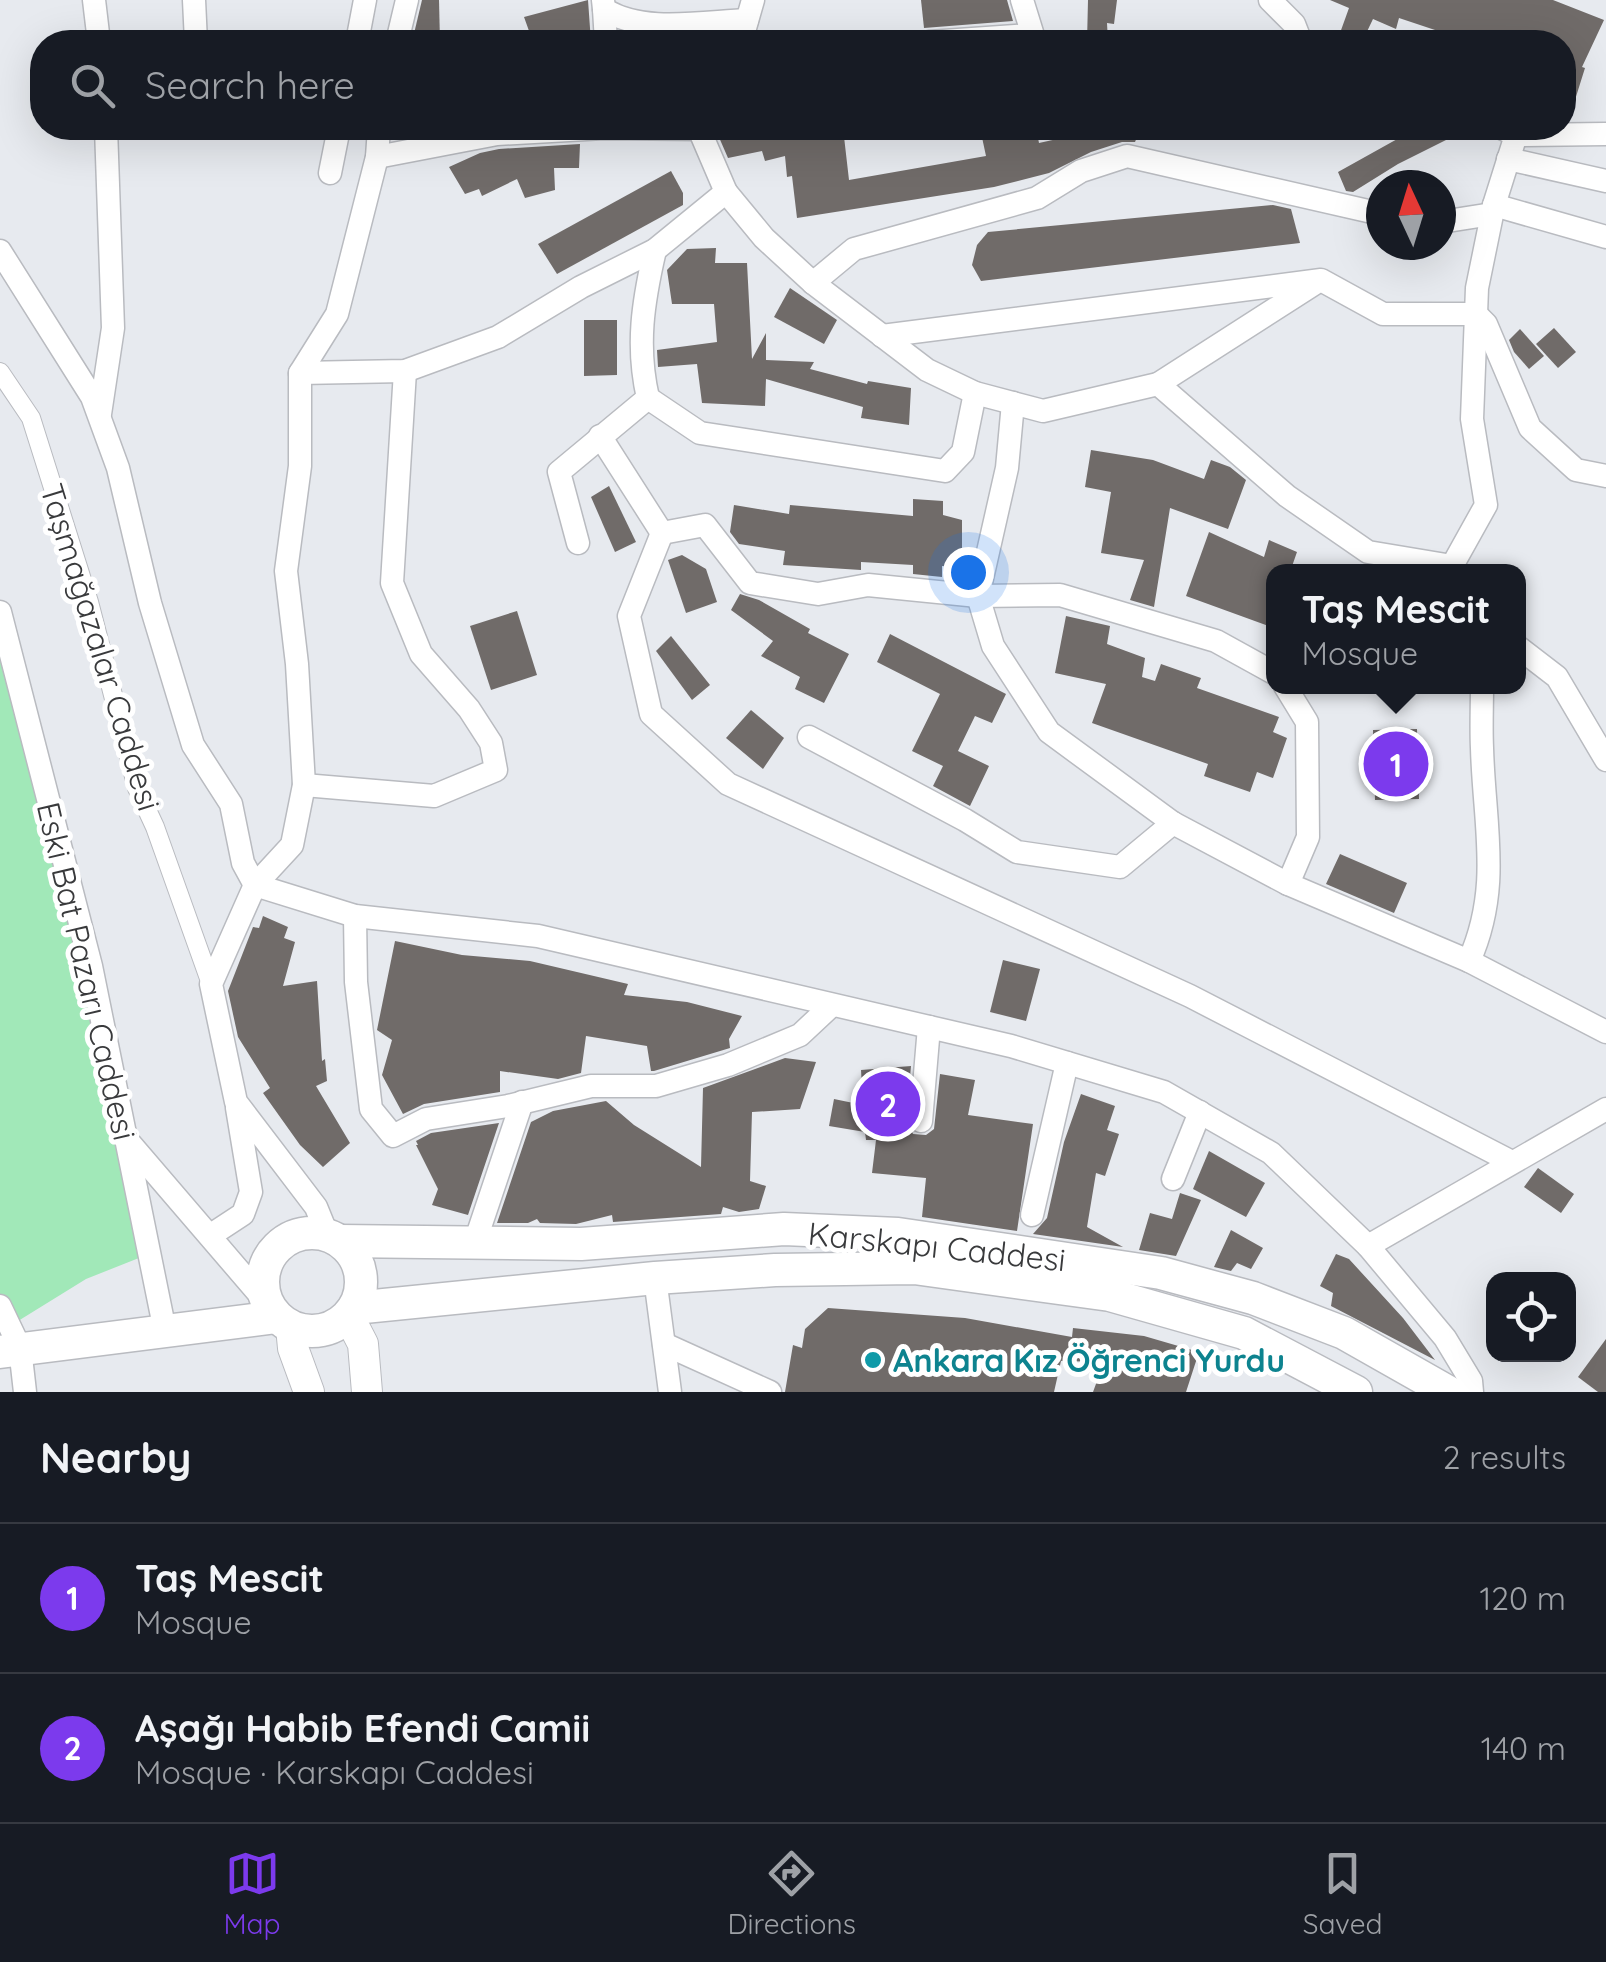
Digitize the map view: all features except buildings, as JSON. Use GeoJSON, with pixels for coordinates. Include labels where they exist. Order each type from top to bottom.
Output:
{"type":"FeatureCollection","features":[{"type":"Feature","properties":{"kind":"main road","name":"Karskapı Caddesi"},"geometry":{"type":"LineString","coordinates":[[334,1238],[581,1244],[784,1229],[898,1234],[1161,1273],[1253,1298],[1344,1333],[1448,1392]]}},
{"type":"Feature","properties":{"kind":"main road"},"geometry":{"type":"LineString","coordinates":[[351,1312],[361,1279],[351,1252],[334,1238],[296,1234],[270,1254],[262,1286],[278,1315],[306,1331],[321,1330],[351,1312],[654,1278],[774,1270],[914,1268],[1110,1296],[1244,1333],[1356,1392]]}},
{"type":"Feature","properties":{"kind":"main road"},"geometry":{"type":"LineString","coordinates":[[10,1350],[278,1315]]}},
{"type":"Feature","properties":{"kind":"street"},"geometry":{"type":"LineString","coordinates":[[94,0],[98,30]]}},
{"type":"Feature","properties":{"kind":"street"},"geometry":{"type":"LineString","coordinates":[[194,0],[195,30]]}},
{"type":"Feature","properties":{"kind":"street"},"geometry":{"type":"LineString","coordinates":[[360,30],[366,0]]}},
{"type":"Feature","properties":{"kind":"street"},"geometry":{"type":"LineString","coordinates":[[400,30],[406,0]]}},
{"type":"Feature","properties":{"kind":"street"},"geometry":{"type":"LineString","coordinates":[[1022,0],[1030,30]]}},
{"type":"Feature","properties":{"kind":"street"},"geometry":{"type":"LineString","coordinates":[[1270,0],[1296,30]]}},
{"type":"Feature","properties":{"kind":"street"},"geometry":{"type":"LineString","coordinates":[[604,5],[621,20],[685,24],[747,21]]}},
{"type":"Feature","properties":{"kind":"street"},"geometry":{"type":"LineString","coordinates":[[604,5],[605,30]]}},
{"type":"Feature","properties":{"kind":"street"},"geometry":{"type":"LineString","coordinates":[[1576,133],[1606,134]]}},
{"type":"Feature","properties":{"kind":"street"},"geometry":{"type":"LineString","coordinates":[[99,417],[113,328],[106,140]]}},
{"type":"Feature","properties":{"kind":"street"},"geometry":{"type":"LineString","coordinates":[[330,173],[337,140]]}},
{"type":"Feature","properties":{"kind":"street"},"geometry":{"type":"LineString","coordinates":[[211,1235],[243,1214],[251,1192],[211,984],[256,885],[292,845],[306,775],[286,571],[300,466],[300,373],[337,314],[378,140]]}},
{"type":"Feature","properties":{"kind":"street"},"geometry":{"type":"LineString","coordinates":[[377,157],[466,140]]}},
{"type":"Feature","properties":{"kind":"street"},"geometry":{"type":"LineString","coordinates":[[705,140],[726,192],[764,238],[813,283],[927,370],[975,393],[1042,411],[1158,384],[1322,280]]}},
{"type":"Feature","properties":{"kind":"street"},"geometry":{"type":"LineString","coordinates":[[1456,564],[1486,505],[1472,420],[1476,314],[1509,140]]}},
{"type":"Feature","properties":{"kind":"street"},"geometry":{"type":"LineString","coordinates":[[813,283],[854,249],[1037,198],[1081,171],[1127,156],[1366,211]]}},
{"type":"Feature","properties":{"kind":"street"},"geometry":{"type":"LineString","coordinates":[[1508,159],[1606,181]]}},
{"type":"Feature","properties":{"kind":"street"},"geometry":{"type":"LineString","coordinates":[[300,373],[405,371],[498,337],[581,287],[655,250],[726,192]]}},
{"type":"Feature","properties":{"kind":"street"},"geometry":{"type":"LineString","coordinates":[[1456,219],[1493,210],[1606,237]]}},
{"type":"Feature","properties":{"kind":"street"},"geometry":{"type":"LineString","coordinates":[[655,250],[645,294],[640,362],[648,398],[700,433],[945,470],[963,452],[975,393]]}},
{"type":"Feature","properties":{"kind":"street"},"geometry":{"type":"LineString","coordinates":[[0,251],[92,397],[118,468],[150,603],[193,745],[230,804],[243,862],[256,885],[356,916],[538,936],[929,1027],[1164,1092],[1271,1153],[1368,1246],[1444,1338],[1471,1381],[1472,1392]]}},
{"type":"Feature","properties":{"kind":"street"},"geometry":{"type":"LineString","coordinates":[[882,336],[1322,280],[1383,314],[1476,314],[1486,324],[1530,428],[1576,470],[1606,476]]}},
{"type":"Feature","properties":{"kind":"street"},"geometry":{"type":"LineString","coordinates":[[304,785],[434,796],[496,770],[492,743],[469,709],[420,654],[392,583],[405,371]]}},
{"type":"Feature","properties":{"kind":"street","name":"Taşmağazalar Caddesi"},"geometry":{"type":"LineString","coordinates":[[0,372],[31,418],[89,602],[137,788],[155,827],[211,984]]}},
{"type":"Feature","properties":{"kind":"street"},"geometry":{"type":"LineString","coordinates":[[1158,384],[1287,496],[1368,552],[1429,564]]}},
{"type":"Feature","properties":{"kind":"street"},"geometry":{"type":"LineString","coordinates":[[578,542],[558,472],[648,398]]}},
{"type":"Feature","properties":{"kind":"street"},"geometry":{"type":"LineString","coordinates":[[1013,403],[1007,468],[978,596],[993,646],[1049,732],[1173,823],[1288,884],[1468,961],[1606,1032]]}},
{"type":"Feature","properties":{"kind":"street"},"geometry":{"type":"LineString","coordinates":[[600,436],[662,533]]}},
{"type":"Feature","properties":{"kind":"street"},"geometry":{"type":"LineString","coordinates":[[662,533],[705,525],[750,583],[818,594],[868,585],[978,596],[1060,595],[1216,640],[1266,668]]}},
{"type":"Feature","properties":{"kind":"street"},"geometry":{"type":"LineString","coordinates":[[662,533],[629,616],[651,714],[728,784],[1190,996],[1512,1162]]}},
{"type":"Feature","properties":{"kind":"street","name":"Eski Bat Pazarı Caddesi"},"geometry":{"type":"LineString","coordinates":[[0,612],[91,966],[165,1331]]}},
{"type":"Feature","properties":{"kind":"street"},"geometry":{"type":"LineString","coordinates":[[1526,653],[1556,677],[1606,760]]}},
{"type":"Feature","properties":{"kind":"street"},"geometry":{"type":"LineString","coordinates":[[1288,884],[1308,838],[1307,722],[1290,694]]}},
{"type":"Feature","properties":{"kind":"street"},"geometry":{"type":"LineString","coordinates":[[1468,961],[1480,934],[1490,880],[1482,694]]}},
{"type":"Feature","properties":{"kind":"street"},"geometry":{"type":"LineString","coordinates":[[809,737],[1017,852],[1120,866],[1173,823]]}},
{"type":"Feature","properties":{"kind":"street"},"geometry":{"type":"LineString","coordinates":[[356,916],[356,982],[371,1109],[392,1136],[426,1119],[591,1086],[656,1086],[728,1065],[800,1035],[832,1005]]}},
{"type":"Feature","properties":{"kind":"street"},"geometry":{"type":"LineString","coordinates":[[921,1121],[929,1027]]}},
{"type":"Feature","properties":{"kind":"street"},"geometry":{"type":"LineString","coordinates":[[1032,1215],[1067,1063]]}},
{"type":"Feature","properties":{"kind":"street"},"geometry":{"type":"LineString","coordinates":[[236,1102],[316,1207],[334,1238]]}},
{"type":"Feature","properties":{"kind":"street"},"geometry":{"type":"LineString","coordinates":[[475,1242],[522,1102]]}},
{"type":"Feature","properties":{"kind":"street"},"geometry":{"type":"LineString","coordinates":[[1368,1246],[1606,1109]]}},
{"type":"Feature","properties":{"kind":"street"},"geometry":{"type":"LineString","coordinates":[[1172,1179],[1200,1112]]}},
{"type":"Feature","properties":{"kind":"street"},"geometry":{"type":"LineString","coordinates":[[125,1138],[278,1315],[309,1392]]}},
{"type":"Feature","properties":{"kind":"street"},"geometry":{"type":"LineString","coordinates":[[654,1278],[670,1392]]}},
{"type":"Feature","properties":{"kind":"street"},"geometry":{"type":"LineString","coordinates":[[0,1306],[25,1392]]}},
{"type":"Feature","properties":{"kind":"street"},"geometry":{"type":"LineString","coordinates":[[351,1312],[363,1344],[367,1392]]}},
{"type":"Feature","properties":{"kind":"street"},"geometry":{"type":"LineString","coordinates":[[664,1344],[770,1392]]}},
{"type":"Feature","properties":{"kind":"green space"},"geometry":{"type":"Polygon","coordinates":[[[0,612],[149,1254],[86,1279],[10,1326],[0,1327],[0,612]]]}},
{"type":"Feature","properties":{"kind":"place","name":"Taş Mescit"},"geometry":{"type":"Point","coordinates":[1396,764]}},
{"type":"Feature","properties":{"kind":"place","name":"Aşağı Habib Efendi Camii"},"geometry":{"type":"Point","coordinates":[888,1104]}},
{"type":"Feature","properties":{"kind":"place","name":"Ankara Kız Öğrenci Yurdu"},"geometry":{"type":"Point","coordinates":[873,1360]}}]}
